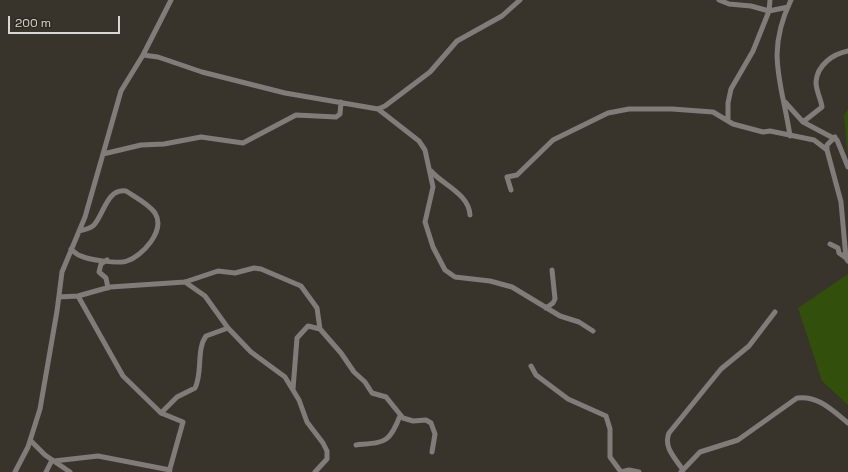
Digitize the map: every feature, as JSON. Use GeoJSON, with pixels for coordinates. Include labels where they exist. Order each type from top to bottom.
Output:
{"type":"FeatureCollection","features":[{"type":"Feature","properties":{"kind":"street"},"geometry":{"type":"LineString","coordinates":[[15,472],[31,442],[40,409],[62,272],[85,217],[121,91],[143,55],[171,0]]}},
{"type":"Feature","properties":{"kind":"street"},"geometry":{"type":"LineString","coordinates":[[378,110],[430,72],[457,40],[502,16],[520,0]]}},
{"type":"Feature","properties":{"kind":"street"},"geometry":{"type":"LineString","coordinates":[[719,0],[729,4],[751,6],[769,11],[788,7]]}},
{"type":"Feature","properties":{"kind":"street"},"geometry":{"type":"LineString","coordinates":[[728,121],[728,103],[732,89],[753,51],[769,11],[770,0]]}},
{"type":"Feature","properties":{"kind":"street"},"geometry":{"type":"LineString","coordinates":[[790,136],[778,69],[777,45],[782,19],[791,0]]}},
{"type":"Feature","properties":{"kind":"street"},"geometry":{"type":"LineString","coordinates":[[803,122],[822,107],[816,82],[822,67],[833,56],[848,51]]}},
{"type":"Feature","properties":{"kind":"street"},"geometry":{"type":"LineString","coordinates":[[143,55],[158,57],[202,72],[263,88],[378,110],[423,146],[433,187],[425,222],[433,247],[445,270],[455,277],[504,284],[560,316],[585,326],[593,331]]}},
{"type":"Feature","properties":{"kind":"street"},"geometry":{"type":"LineString","coordinates":[[783,99],[793,113],[803,122],[834,137],[839,143],[848,166]]}},
{"type":"Feature","properties":{"kind":"street"},"geometry":{"type":"LineString","coordinates":[[103,154],[141,145],[164,144],[201,137],[243,143],[296,115],[336,117],[340,114],[341,102]]}},
{"type":"Feature","properties":{"kind":"street"},"geometry":{"type":"LineString","coordinates":[[511,190],[507,177],[518,175],[553,140],[608,114],[629,108],[713,112],[728,121],[763,132],[770,131],[814,140],[827,150]]}},
{"type":"Feature","properties":{"kind":"street"},"geometry":{"type":"LineString","coordinates":[[834,137],[828,145],[827,150],[846,223],[847,260]]}},
{"type":"Feature","properties":{"kind":"street"},"geometry":{"type":"LineString","coordinates":[[430,170],[438,179],[447,184],[467,202],[470,207],[470,215]]}},
{"type":"Feature","properties":{"kind":"street"},"geometry":{"type":"LineString","coordinates":[[71,249],[86,258],[125,262],[143,250],[153,239],[156,232],[157,217],[152,210],[126,191],[121,190],[112,195],[94,225],[80,231]]}},
{"type":"Feature","properties":{"kind":"street"},"geometry":{"type":"LineString","coordinates":[[830,244],[838,248],[839,253],[847,260]]}},
{"type":"Feature","properties":{"kind":"street"},"geometry":{"type":"LineString","coordinates":[[107,260],[101,264],[99,272],[106,279],[108,288]]}},
{"type":"Feature","properties":{"kind":"street"},"geometry":{"type":"LineString","coordinates":[[59,297],[78,296],[108,288],[185,282],[218,271],[235,273],[254,268],[261,269],[301,286],[317,308],[320,329],[341,353],[354,372],[365,382],[372,393],[386,396],[400,416],[413,421],[426,420],[431,423],[435,434],[432,452]]}},
{"type":"Feature","properties":{"kind":"street"},"geometry":{"type":"LineString","coordinates":[[546,308],[553,303],[555,299],[552,270]]}},
{"type":"Feature","properties":{"kind":"street"},"geometry":{"type":"LineString","coordinates":[[185,282],[210,302],[228,328],[251,352],[282,373],[293,389],[307,422],[327,451],[326,459],[315,472]]}},
{"type":"Feature","properties":{"kind":"street"},"geometry":{"type":"LineString","coordinates":[[53,461],[98,456],[169,471],[183,422],[161,413],[144,398],[116,366],[78,296]]}},
{"type":"Feature","properties":{"kind":"street"},"geometry":{"type":"LineString","coordinates":[[775,312],[749,346],[721,369],[669,433],[667,439],[668,446],[682,471],[700,452],[738,440],[797,398],[808,398],[822,403],[848,423]]}},
{"type":"Feature","properties":{"kind":"street"},"geometry":{"type":"LineString","coordinates":[[293,389],[298,336],[308,326],[320,329]]}},
{"type":"Feature","properties":{"kind":"street"},"geometry":{"type":"LineString","coordinates":[[161,413],[177,397],[195,388],[202,343],[206,336],[228,328]]}},
{"type":"Feature","properties":{"kind":"street"},"geometry":{"type":"LineString","coordinates":[[531,366],[536,375],[568,399],[606,416],[610,424],[610,457],[621,472],[629,470],[639,472]]}},
{"type":"Feature","properties":{"kind":"street"},"geometry":{"type":"LineString","coordinates":[[356,445],[378,442],[388,438],[393,433],[400,416]]}},
{"type":"Feature","properties":{"kind":"street"},"geometry":{"type":"LineString","coordinates":[[31,442],[53,461],[70,472]]}},
{"type":"Feature","properties":{"kind":"street"},"geometry":{"type":"LineString","coordinates":[[46,472],[53,461]]}},
{"type":"Feature","properties":{"kind":"green space"},"geometry":{"type":"Polygon","coordinates":[[[848,109],[848,157],[844,115],[848,109]]]}},
{"type":"Feature","properties":{"kind":"green space"},"geometry":{"type":"Polygon","coordinates":[[[848,274],[848,405],[822,381],[798,308],[848,274]]]}}]}
